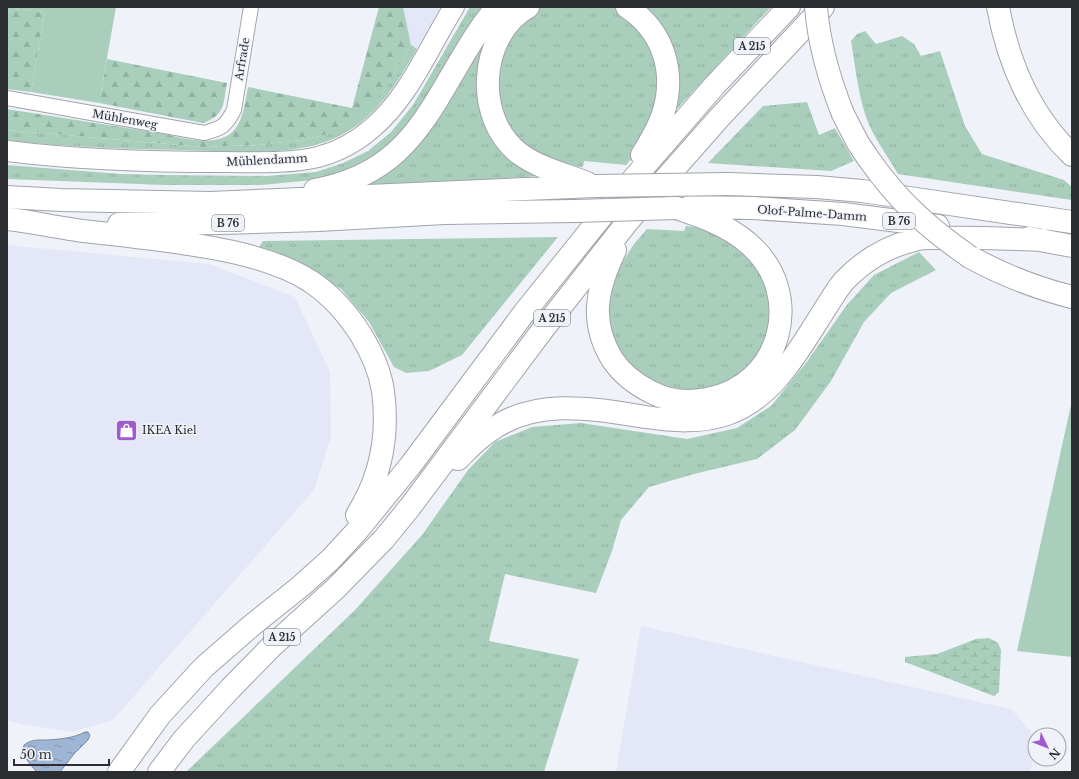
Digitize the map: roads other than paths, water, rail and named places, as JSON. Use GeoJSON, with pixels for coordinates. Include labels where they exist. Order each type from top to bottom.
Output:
{"type":"FeatureCollection","features":[{"type":"Feature","properties":{"kind":"highway"},"geometry":{"type":"LineString","coordinates":[[243,202],[320,189],[344,182],[368,172],[395,154],[421,125],[436,103],[471,41],[498,7]]}},
{"type":"Feature","properties":{"kind":"highway"},"geometry":{"type":"LineString","coordinates":[[528,7],[512,21],[501,34],[494,48],[488,69],[488,98],[491,113],[503,135],[519,153],[534,163],[595,186]]}},
{"type":"Feature","properties":{"kind":"highway"},"geometry":{"type":"LineString","coordinates":[[609,207],[634,169],[653,136],[663,114],[669,84],[667,68],[660,43],[643,20],[627,7]]}},
{"type":"Feature","properties":{"kind":"highway","name":"A 215"},"geometry":{"type":"LineString","coordinates":[[330,560],[356,532],[390,491],[524,312],[609,207],[715,85],[789,7]]}},
{"type":"Feature","properties":{"kind":"highway"},"geometry":{"type":"LineString","coordinates":[[816,7],[825,61],[843,114],[858,143],[890,188],[913,213],[938,234],[970,257],[1017,280],[1072,298]]}},
{"type":"Feature","properties":{"kind":"highway","name":"A 215"},"geometry":{"type":"LineString","coordinates":[[159,772],[184,740],[219,700],[272,646],[339,584],[384,539],[410,507],[544,328],[629,220],[719,118],[823,7]]}},
{"type":"Feature","properties":{"kind":"highway"},"geometry":{"type":"LineString","coordinates":[[998,7],[1008,50],[1026,93],[1050,131],[1072,155]]}},
{"type":"Feature","properties":{"kind":"highway","name":"B 76"},"geometry":{"type":"LineString","coordinates":[[7,197],[162,203],[243,202],[595,186],[728,184],[802,186],[862,191],[1072,222]]}},
{"type":"Feature","properties":{"kind":"highway","name":"B 76"},"geometry":{"type":"LineString","coordinates":[[10,219],[114,224],[221,223],[319,220],[444,213],[676,208],[703,212]]}},
{"type":"Feature","properties":{"kind":"highway","name":"Olof-Palme-Damm"},"geometry":{"type":"LineString","coordinates":[[703,212],[753,208],[843,214],[1043,240],[1072,246]]}},
{"type":"Feature","properties":{"kind":"highway"},"geometry":{"type":"LineString","coordinates":[[629,220],[606,269],[600,287],[598,321],[601,337],[606,349],[616,364],[627,377],[638,386],[666,399],[697,401],[715,398],[729,393],[744,384],[754,375],[765,362],[773,349],[780,323],[781,309],[777,284],[772,272],[757,251],[748,242],[703,212]]}},
{"type":"Feature","properties":{"kind":"highway"},"geometry":{"type":"LineString","coordinates":[[10,219],[189,245],[256,258],[299,275],[310,281],[331,297],[346,314],[368,347],[380,376],[386,416],[385,441],[375,481],[368,499],[330,560],[204,667],[160,715],[120,772]]}},
{"type":"Feature","properties":{"kind":"highway"},"geometry":{"type":"LineString","coordinates":[[410,507],[478,440],[505,421],[532,411],[559,408],[583,408],[668,421],[707,419],[728,414],[747,404],[761,395],[791,362],[843,282],[860,266],[884,250],[916,239],[959,237],[1043,240]]}},
{"type":"Feature","properties":{"kind":"street","name":"Arfrade"},"geometry":{"type":"LineString","coordinates":[[234,110],[252,7]]}},
{"type":"Feature","properties":{"kind":"street","name":"Mühlendamm"},"geometry":{"type":"LineString","coordinates":[[7,151],[79,158],[192,162],[289,161],[323,155],[340,149],[358,139],[385,117],[409,84],[454,7]]}},
{"type":"Feature","properties":{"kind":"street","name":"Mühlenweg"},"geometry":{"type":"LineString","coordinates":[[7,98],[204,133],[218,129],[227,123],[234,110]]}},
{"type":"Feature","properties":{"kind":"water"},"geometry":{"type":"Polygon","coordinates":[[[88,732],[90,735],[88,740],[74,754],[60,772],[37,772],[25,756],[24,745],[35,740],[67,738],[88,732]]]}},
{"type":"Feature","properties":{"kind":"place","name":"IKEA Kiel"},"geometry":{"type":"Point","coordinates":[126,430]}}]}
